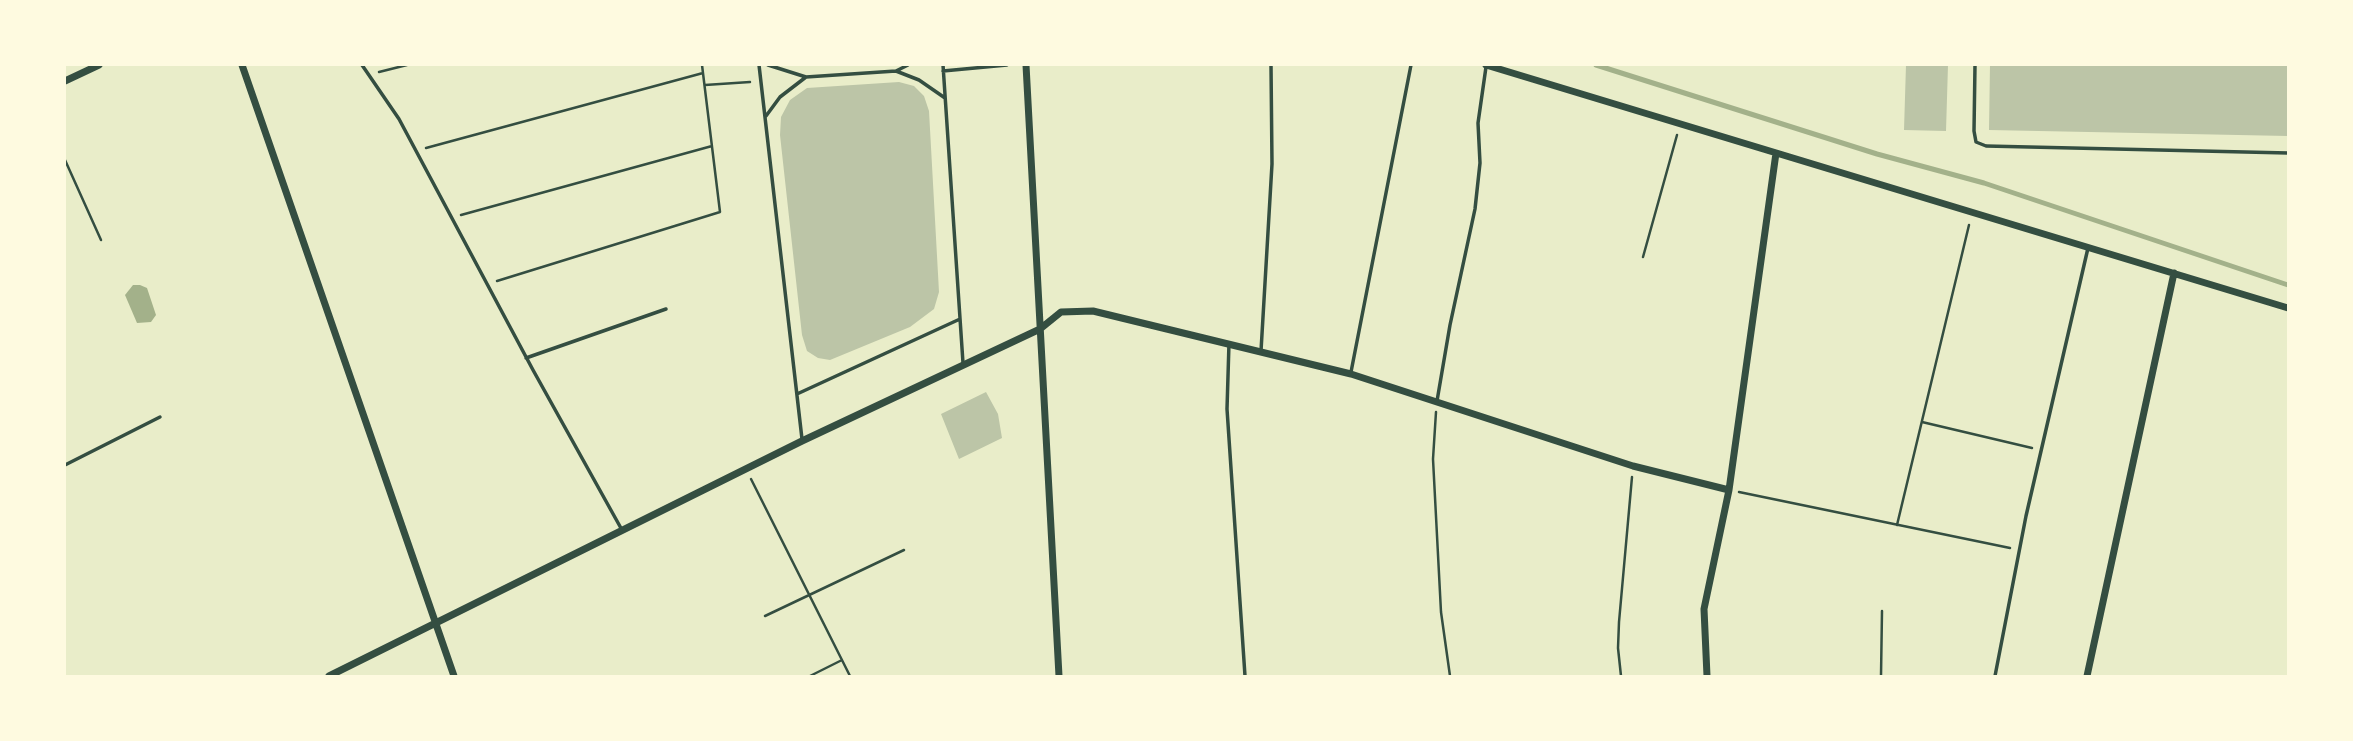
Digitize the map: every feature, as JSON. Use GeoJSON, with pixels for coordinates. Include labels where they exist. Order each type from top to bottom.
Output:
{"type":"FeatureCollection","features":[{"type":"Feature","properties":{"kind":"street"},"geometry":{"type":"LineString","coordinates":[[65,81],[99,65]]}},
{"type":"Feature","properties":{"kind":"street"},"geometry":{"type":"LineString","coordinates":[[242,65],[454,676]]}},
{"type":"Feature","properties":{"kind":"street"},"geometry":{"type":"LineString","coordinates":[[1026,65],[1059,676]]}},
{"type":"Feature","properties":{"kind":"street"},"geometry":{"type":"LineString","coordinates":[[1486,65],[2288,308]]}},
{"type":"Feature","properties":{"kind":"street"},"geometry":{"type":"LineString","coordinates":[[1707,676],[1704,609],[1729,490],[1776,153]]}},
{"type":"Feature","properties":{"kind":"street"},"geometry":{"type":"LineString","coordinates":[[2087,676],[2174,273]]}},
{"type":"Feature","properties":{"kind":"street"},"geometry":{"type":"LineString","coordinates":[[329,676],[802,441],[1040,329],[1061,312],[1093,311],[1350,374],[1633,466],[1729,490]]}},
{"type":"Feature","properties":{"kind":"lane"},"geometry":{"type":"LineString","coordinates":[[362,65],[399,119],[622,531]]}},
{"type":"Feature","properties":{"kind":"lane"},"geometry":{"type":"LineString","coordinates":[[759,65],[802,441]]}},
{"type":"Feature","properties":{"kind":"lane"},"geometry":{"type":"LineString","coordinates":[[768,65],[806,77],[896,71],[908,65]]}},
{"type":"Feature","properties":{"kind":"lane"},"geometry":{"type":"LineString","coordinates":[[943,65],[963,365]]}},
{"type":"Feature","properties":{"kind":"lane"},"geometry":{"type":"LineString","coordinates":[[943,71],[1007,65]]}},
{"type":"Feature","properties":{"kind":"lane"},"geometry":{"type":"LineString","coordinates":[[1261,351],[1272,164],[1270,65]]}},
{"type":"Feature","properties":{"kind":"lane"},"geometry":{"type":"LineString","coordinates":[[1350,374],[1411,65]]}},
{"type":"Feature","properties":{"kind":"lane"},"geometry":{"type":"LineString","coordinates":[[1437,402],[1450,325],[1475,209],[1480,163],[1478,122],[1486,65]]}},
{"type":"Feature","properties":{"kind":"lane"},"geometry":{"type":"LineString","coordinates":[[1975,65],[1974,131],[1976,142],[1986,146],[2288,153]]}},
{"type":"Feature","properties":{"kind":"lane"},"geometry":{"type":"LineString","coordinates":[[896,71],[919,80],[945,98]]}},
{"type":"Feature","properties":{"kind":"lane"},"geometry":{"type":"LineString","coordinates":[[765,117],[780,97],[806,77]]}},
{"type":"Feature","properties":{"kind":"lane"},"geometry":{"type":"LineString","coordinates":[[1995,676],[2018,550],[2088,247]]}},
{"type":"Feature","properties":{"kind":"lane"},"geometry":{"type":"LineString","coordinates":[[526,358],[666,309]]}},
{"type":"Feature","properties":{"kind":"lane"},"geometry":{"type":"LineString","coordinates":[[797,394],[960,319]]}},
{"type":"Feature","properties":{"kind":"lane"},"geometry":{"type":"LineString","coordinates":[[1229,344],[1227,409],[1245,676]]}},
{"type":"Feature","properties":{"kind":"lane"},"geometry":{"type":"LineString","coordinates":[[65,465],[160,417]]}},
{"type":"Feature","properties":{"kind":"path"},"geometry":{"type":"LineString","coordinates":[[369,74],[407,65]]}},
{"type":"Feature","properties":{"kind":"path"},"geometry":{"type":"LineString","coordinates":[[487,284],[720,212],[702,65]]}},
{"type":"Feature","properties":{"kind":"path"},"geometry":{"type":"LineString","coordinates":[[416,151],[703,73]]}},
{"type":"Feature","properties":{"kind":"path"},"geometry":{"type":"LineString","coordinates":[[705,85],[761,82]]}},
{"type":"Feature","properties":{"kind":"path"},"geometry":{"type":"LineString","coordinates":[[1643,257],[1680,124]]}},
{"type":"Feature","properties":{"kind":"path"},"geometry":{"type":"LineString","coordinates":[[452,218],[712,146]]}},
{"type":"Feature","properties":{"kind":"path"},"geometry":{"type":"LineString","coordinates":[[65,160],[101,240]]}},
{"type":"Feature","properties":{"kind":"path"},"geometry":{"type":"LineString","coordinates":[[1896,525],[1972,212]]}},
{"type":"Feature","properties":{"kind":"path"},"geometry":{"type":"LineString","coordinates":[[1437,402],[1433,459],[1441,612],[1450,676]]}},
{"type":"Feature","properties":{"kind":"path"},"geometry":{"type":"LineString","coordinates":[[1922,422],[2041,450]]}},
{"type":"Feature","properties":{"kind":"path"},"geometry":{"type":"LineString","coordinates":[[1621,676],[1619,622],[1633,466]]}},
{"type":"Feature","properties":{"kind":"path"},"geometry":{"type":"LineString","coordinates":[[746,469],[850,676]]}},
{"type":"Feature","properties":{"kind":"path"},"geometry":{"type":"LineString","coordinates":[[1729,490],[2018,550]]}},
{"type":"Feature","properties":{"kind":"path"},"geometry":{"type":"LineString","coordinates":[[765,616],[904,550]]}},
{"type":"Feature","properties":{"kind":"path"},"geometry":{"type":"LineString","coordinates":[[1881,676],[1882,611]]}},
{"type":"Feature","properties":{"kind":"path"},"geometry":{"type":"LineString","coordinates":[[810,676],[842,660]]}},
{"type":"Feature","properties":{"kind":"shaded area"},"geometry":{"type":"Polygon","coordinates":[[[133,285],[147,288],[156,315],[151,322],[137,323],[125,295],[133,285]]]}},
{"type":"Feature","properties":{"kind":"building"},"geometry":{"type":"Polygon","coordinates":[[[1906,65],[1948,65],[1946,131],[1904,130],[1906,65]]]}},
{"type":"Feature","properties":{"kind":"building"},"geometry":{"type":"Polygon","coordinates":[[[1990,65],[2288,65],[2288,136],[1989,130],[1990,65]]]}},
{"type":"Feature","properties":{"kind":"building"},"geometry":{"type":"Polygon","coordinates":[[[899,82],[914,86],[924,96],[929,111],[939,292],[934,309],[910,327],[830,360],[818,358],[807,351],[802,335],[780,135],[781,117],[790,100],[807,88],[899,82]]]}},
{"type":"Feature","properties":{"kind":"building"},"geometry":{"type":"Polygon","coordinates":[[[986,392],[998,414],[1002,438],[959,459],[941,414],[986,392]]]}},
{"type":"Feature","properties":{"kind":"waterway"},"geometry":{"type":"LineString","coordinates":[[1596,65],[1877,154],[1984,183],[2288,285]]}}]}
